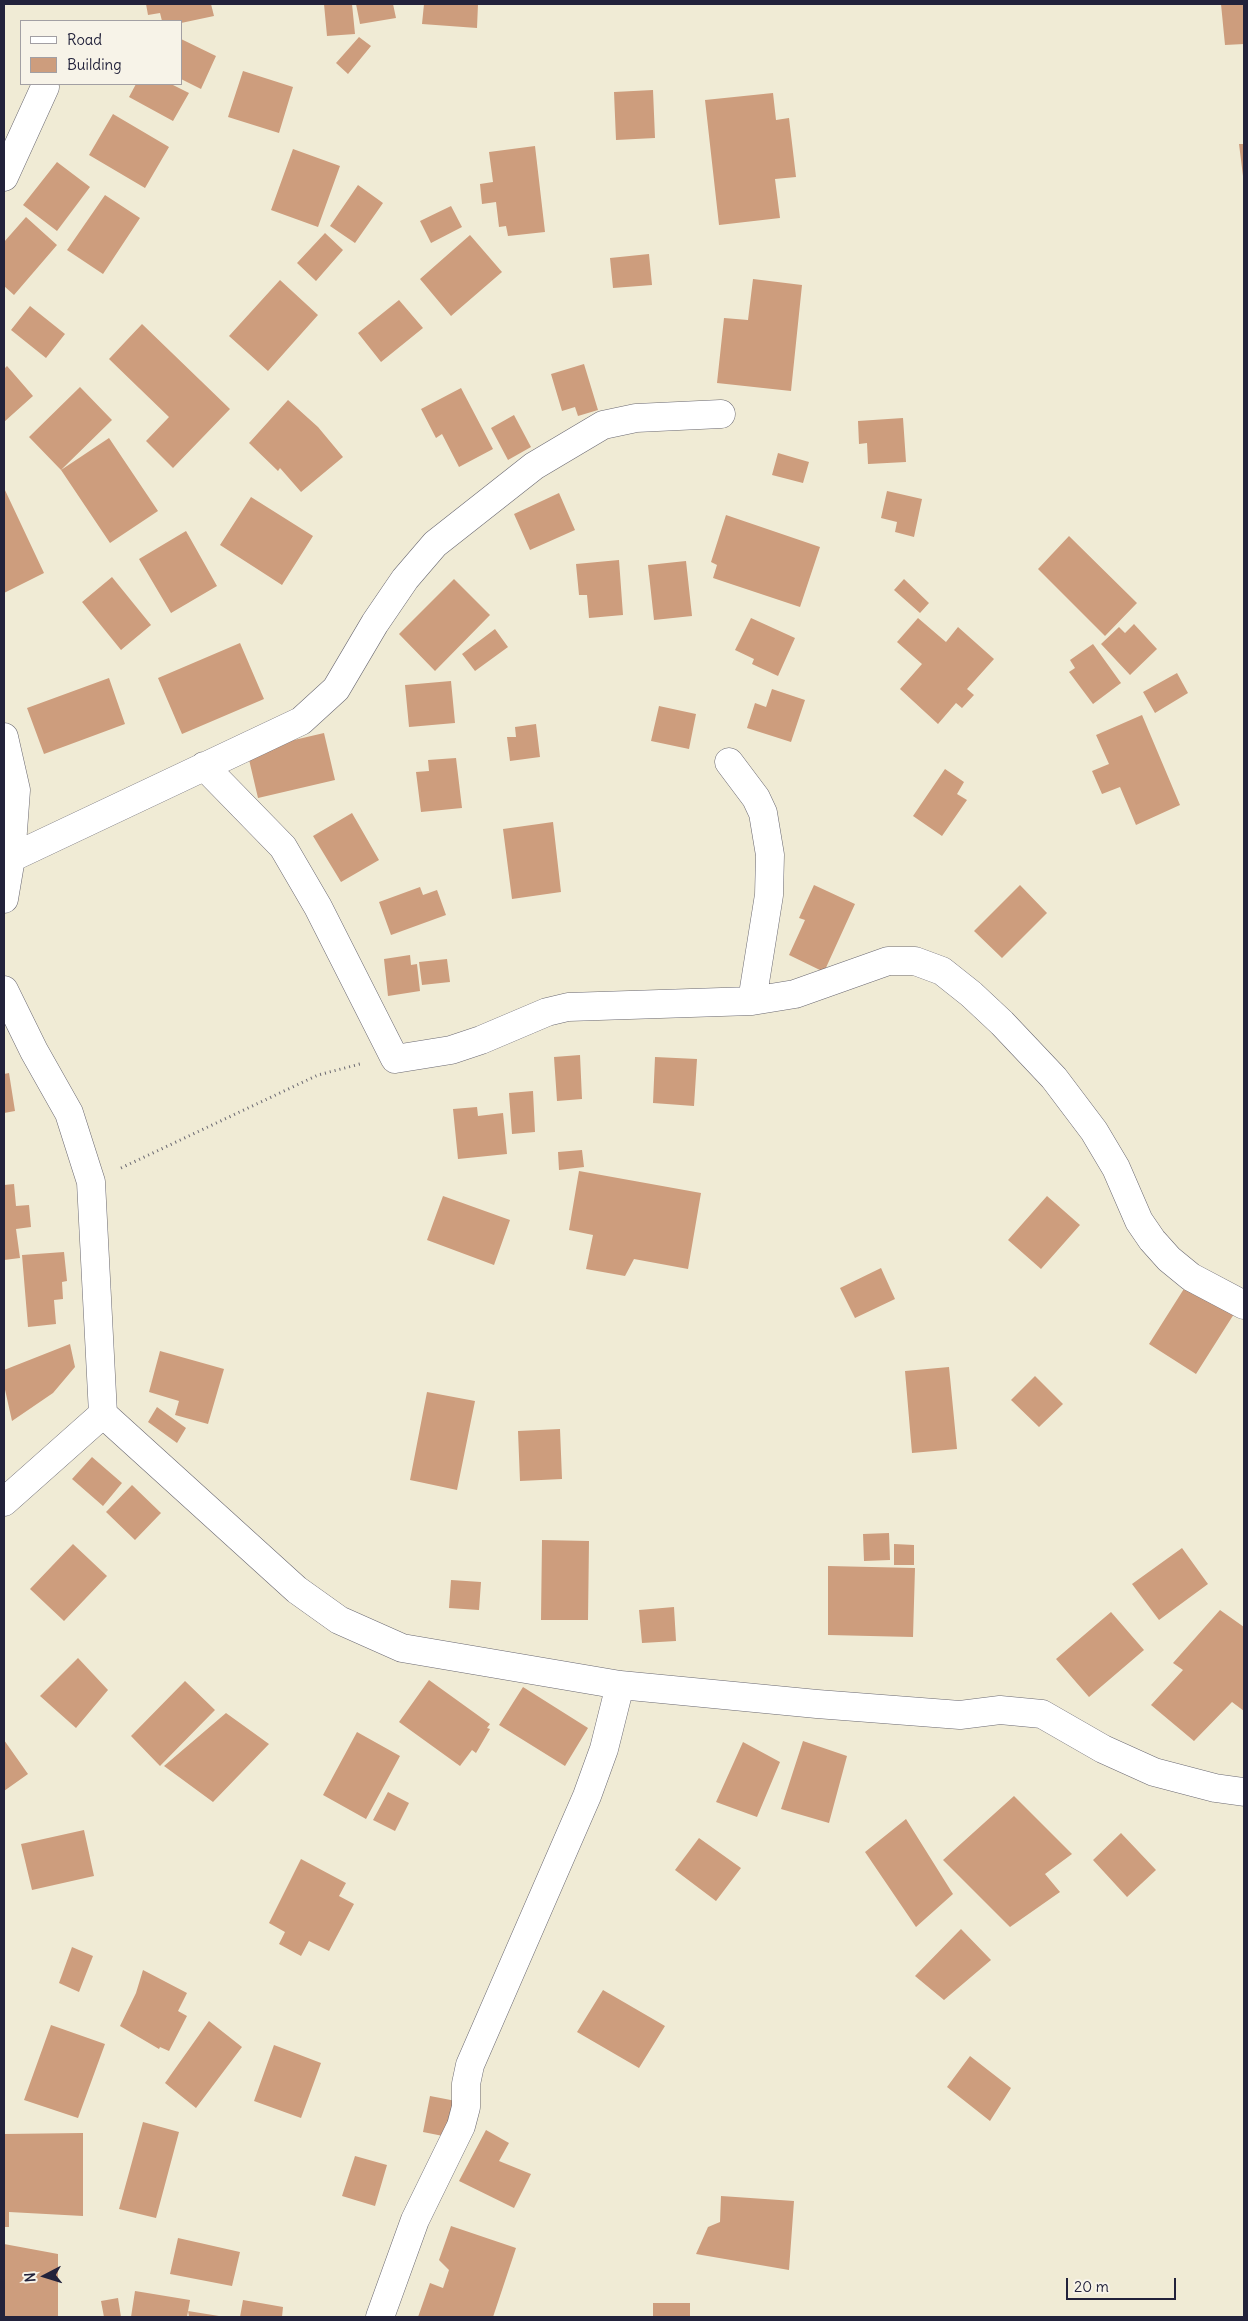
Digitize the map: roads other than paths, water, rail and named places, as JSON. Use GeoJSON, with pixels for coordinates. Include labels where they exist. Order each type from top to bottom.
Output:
{"type":"FeatureCollection","features":[{"type":"Feature","properties":{"kind":"street"},"geometry":{"type":"LineString","coordinates":[[4,177],[45,87]]}},
{"type":"Feature","properties":{"kind":"street"},"geometry":{"type":"LineString","coordinates":[[11,858],[301,721],[336,689],[390,601],[435,544],[534,466],[603,425],[636,418],[721,414]]}},
{"type":"Feature","properties":{"kind":"street"},"geometry":{"type":"LineString","coordinates":[[4,737],[16,790],[11,858],[4,898]]}},
{"type":"Feature","properties":{"kind":"street"},"geometry":{"type":"LineString","coordinates":[[729,762],[756,798],[763,813],[770,855],[770,895],[752,1001]]}},
{"type":"Feature","properties":{"kind":"street"},"geometry":{"type":"LineString","coordinates":[[204,766],[283,847],[318,907],[395,1059],[451,1050],[481,1040],[547,1012],[568,1008],[752,1001],[795,994],[888,961],[915,961],[942,971],[984,1006],[1054,1078],[1103,1146],[1116,1168],[1139,1221],[1152,1240],[1169,1259],[1191,1277],[1244,1305]]}},
{"type":"Feature","properties":{"kind":"street"},"geometry":{"type":"LineString","coordinates":[[4,990],[34,1051],[69,1113],[91,1182],[103,1414],[296,1590],[339,1620],[402,1648],[620,1685],[950,1714],[1000,1710],[1042,1714],[1102,1749],[1154,1772],[1215,1788],[1244,1792]]}},
{"type":"Feature","properties":{"kind":"street"},"geometry":{"type":"LineString","coordinates":[[4,1502],[103,1414]]}},
{"type":"Feature","properties":{"kind":"street"},"geometry":{"type":"LineString","coordinates":[[380,2317],[415,2220],[461,2126],[466,2107],[466,2084],[470,2065],[587,1796],[604,1749],[620,1685]]}}]}
